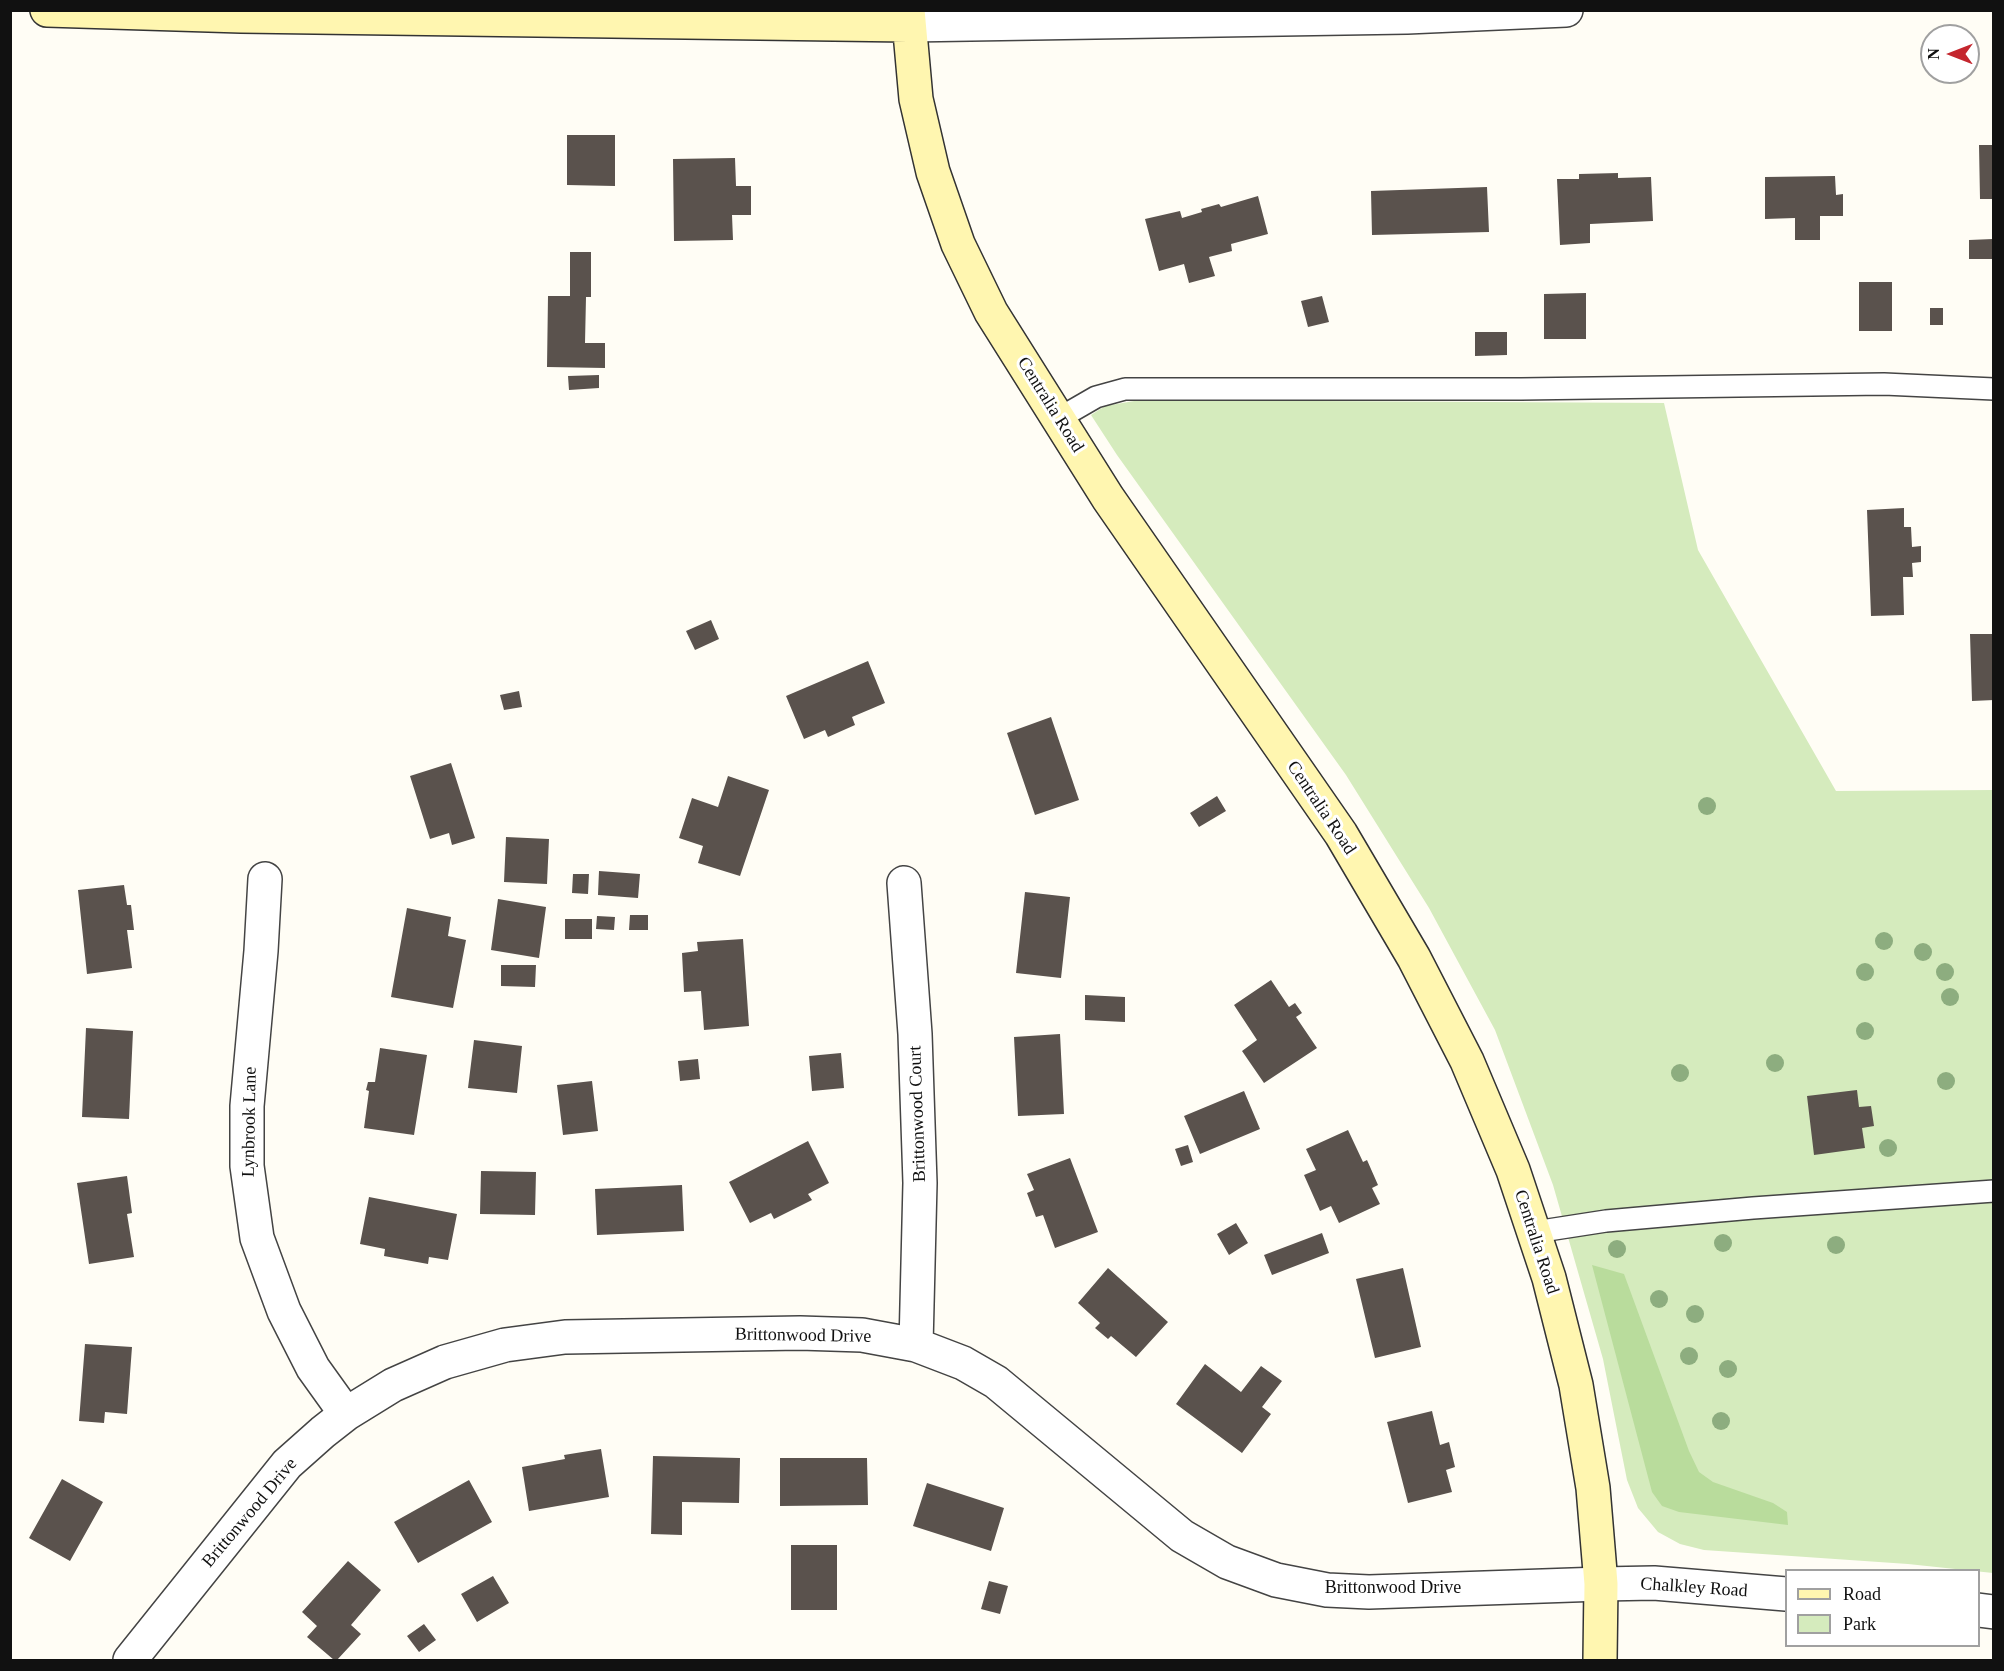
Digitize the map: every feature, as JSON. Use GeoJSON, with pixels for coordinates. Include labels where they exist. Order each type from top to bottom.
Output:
{"type":"FeatureCollection","features":[{"type":"Feature","properties":{"kind":"main road"},"geometry":{"type":"LineString","coordinates":[[47,10],[241,16],[908,18]]}},
{"type":"Feature","properties":{"kind":"main road","name":"Centralia Road"},"geometry":{"type":"LineString","coordinates":[[908,18],[916,99],[933,172],[958,244],[991,312],[1108,498],[1341,834],[1414,958],[1467,1061],[1513,1170],[1549,1278],[1576,1385],[1593,1488],[1601,1584],[1600,1660]]}},
{"type":"Feature","properties":{"kind":"street"},"geometry":{"type":"LineString","coordinates":[[908,18],[1407,17],[1566,10]]}},
{"type":"Feature","properties":{"kind":"street","name":"Lynbrook Lane"},"geometry":{"type":"LineString","coordinates":[[265,879],[247,1107],[247,1166],[257,1238],[284,1311],[313,1368],[346,1414]]}},
{"type":"Feature","properties":{"kind":"street","name":"Brittonwood Court"},"geometry":{"type":"LineString","coordinates":[[904,883],[915,1034],[920,1183],[916,1345]]}},
{"type":"Feature","properties":{"kind":"street","name":"Brittonwood Drive"},"geometry":{"type":"LineString","coordinates":[[129,1660],[287,1464],[346,1414],[393,1385],[445,1362],[506,1345],[565,1337],[800,1333],[862,1335],[916,1345],[963,1363],[996,1382],[1182,1536],[1227,1562],[1276,1580],[1327,1590],[1369,1592],[1601,1584]]}},
{"type":"Feature","properties":{"kind":"street","name":"Chalkley Road"},"geometry":{"type":"LineString","coordinates":[[1601,1584],[1654,1583],[1785,1594]]}},
{"type":"Feature","properties":{"kind":"lane"},"geometry":{"type":"LineString","coordinates":[[1060,422],[1070,412],[1096,397],[1125,389],[1521,389],[1884,384],[1994,389]]}},
{"type":"Feature","properties":{"kind":"lane"},"geometry":{"type":"LineString","coordinates":[[1535,1232],[1629,1219],[1994,1191]]}},
{"type":"Feature","properties":{"kind":"green space"},"geometry":{"type":"Polygon","coordinates":[[[1140,400],[1664,403],[1698,550],[1836,791],[1993,790],[1993,1573],[1980,1572],[1980,1569],[1704,1550],[1680,1544],[1658,1532],[1638,1508],[1627,1480],[1603,1359],[1553,1185],[1495,1030],[1429,908],[1346,775],[1117,455],[1091,415],[1105,406],[1140,400]]]}},
{"type":"Feature","properties":{"kind":"green space"},"geometry":{"type":"Polygon","coordinates":[[[1592,1265],[1624,1274],[1689,1451],[1699,1472],[1713,1482],[1773,1503],[1787,1512],[1788,1525],[1679,1512],[1662,1506],[1652,1492],[1592,1265]]]}},
{"type":"Feature","properties":{"kind":"building"},"geometry":{"type":"Polygon","coordinates":[[[567,135],[615,135],[615,186],[567,185],[567,135]]]}},
{"type":"Feature","properties":{"kind":"building"},"geometry":{"type":"Polygon","coordinates":[[[1979,145],[1994,145],[1994,199],[1980,199],[1979,145]]]}},
{"type":"Feature","properties":{"kind":"building"},"geometry":{"type":"Polygon","coordinates":[[[735,158],[736,186],[751,186],[751,215],[732,215],[733,240],[674,241],[673,159],[735,158]]]}},
{"type":"Feature","properties":{"kind":"building"},"geometry":{"type":"Polygon","coordinates":[[[1618,173],[1618,178],[1651,177],[1653,221],[1590,224],[1590,243],[1560,245],[1557,179],[1579,179],[1579,174],[1618,173]]]}},
{"type":"Feature","properties":{"kind":"building"},"geometry":{"type":"Polygon","coordinates":[[[1835,176],[1836,195],[1843,194],[1843,216],[1820,216],[1820,240],[1795,240],[1795,218],[1765,219],[1765,177],[1835,176]]]}},
{"type":"Feature","properties":{"kind":"building"},"geometry":{"type":"Polygon","coordinates":[[[1487,187],[1489,232],[1372,235],[1371,191],[1487,187]]]}},
{"type":"Feature","properties":{"kind":"building"},"geometry":{"type":"Polygon","coordinates":[[[1258,196],[1268,234],[1231,244],[1232,251],[1209,257],[1215,276],[1189,283],[1184,264],[1159,271],[1145,219],[1180,211],[1182,218],[1202,212],[1201,209],[1219,204],[1221,207],[1258,196]]]}},
{"type":"Feature","properties":{"kind":"building"},"geometry":{"type":"Polygon","coordinates":[[[1993,239],[1994,259],[1969,259],[1969,240],[1993,239]]]}},
{"type":"Feature","properties":{"kind":"building"},"geometry":{"type":"Polygon","coordinates":[[[570,252],[591,252],[591,297],[586,297],[585,343],[605,343],[605,368],[547,367],[548,296],[570,296],[570,252]]]}},
{"type":"Feature","properties":{"kind":"building"},"geometry":{"type":"Polygon","coordinates":[[[1859,282],[1892,282],[1892,331],[1859,331],[1859,282]]]}},
{"type":"Feature","properties":{"kind":"building"},"geometry":{"type":"Polygon","coordinates":[[[1586,293],[1586,339],[1544,339],[1544,294],[1586,293]]]}},
{"type":"Feature","properties":{"kind":"building"},"geometry":{"type":"Polygon","coordinates":[[[1322,296],[1329,322],[1308,327],[1301,301],[1322,296]]]}},
{"type":"Feature","properties":{"kind":"building"},"geometry":{"type":"Polygon","coordinates":[[[1930,308],[1943,308],[1943,325],[1930,325],[1930,308]]]}},
{"type":"Feature","properties":{"kind":"building"},"geometry":{"type":"Polygon","coordinates":[[[1475,332],[1507,332],[1507,355],[1475,356],[1475,332]]]}},
{"type":"Feature","properties":{"kind":"building"},"geometry":{"type":"Polygon","coordinates":[[[599,375],[599,388],[569,390],[568,376],[599,375]]]}},
{"type":"Feature","properties":{"kind":"building"},"geometry":{"type":"Polygon","coordinates":[[[1904,508],[1904,527],[1911,527],[1912,547],[1921,546],[1921,562],[1912,563],[1913,577],[1903,577],[1904,615],[1871,616],[1867,510],[1904,508]]]}},
{"type":"Feature","properties":{"kind":"building"},"geometry":{"type":"Polygon","coordinates":[[[711,620],[719,639],[695,650],[686,631],[711,620]]]}},
{"type":"Feature","properties":{"kind":"building"},"geometry":{"type":"Polygon","coordinates":[[[1970,634],[1994,634],[1994,700],[1972,701],[1970,634]]]}},
{"type":"Feature","properties":{"kind":"building"},"geometry":{"type":"Polygon","coordinates":[[[868,661],[885,703],[852,717],[855,725],[828,737],[825,730],[804,739],[786,696],[868,661]]]}},
{"type":"Feature","properties":{"kind":"building"},"geometry":{"type":"Polygon","coordinates":[[[519,691],[522,707],[504,710],[500,695],[519,691]]]}},
{"type":"Feature","properties":{"kind":"building"},"geometry":{"type":"Polygon","coordinates":[[[1051,717],[1079,800],[1035,815],[1007,733],[1051,717]]]}},
{"type":"Feature","properties":{"kind":"building"},"geometry":{"type":"Polygon","coordinates":[[[451,763],[475,838],[452,845],[449,833],[430,839],[410,776],[451,763]]]}},
{"type":"Feature","properties":{"kind":"building"},"geometry":{"type":"Polygon","coordinates":[[[728,776],[769,790],[740,876],[698,863],[703,846],[679,838],[692,798],[718,807],[728,776]]]}},
{"type":"Feature","properties":{"kind":"building"},"geometry":{"type":"Polygon","coordinates":[[[1217,796],[1226,811],[1199,827],[1190,813],[1217,796]]]}},
{"type":"Feature","properties":{"kind":"building"},"geometry":{"type":"Polygon","coordinates":[[[506,837],[549,839],[547,884],[504,882],[506,837]]]}},
{"type":"Feature","properties":{"kind":"building"},"geometry":{"type":"Polygon","coordinates":[[[599,871],[640,874],[638,898],[598,895],[599,871]]]}},
{"type":"Feature","properties":{"kind":"building"},"geometry":{"type":"Polygon","coordinates":[[[573,874],[589,874],[588,894],[572,893],[573,874]]]}},
{"type":"Feature","properties":{"kind":"building"},"geometry":{"type":"Polygon","coordinates":[[[124,885],[127,905],[131,905],[134,930],[127,930],[132,968],[87,974],[78,890],[124,885]]]}},
{"type":"Feature","properties":{"kind":"building"},"geometry":{"type":"Polygon","coordinates":[[[1025,892],[1070,897],[1061,978],[1016,973],[1025,892]]]}},
{"type":"Feature","properties":{"kind":"building"},"geometry":{"type":"Polygon","coordinates":[[[498,899],[546,907],[539,958],[491,950],[498,899]]]}},
{"type":"Feature","properties":{"kind":"building"},"geometry":{"type":"Polygon","coordinates":[[[407,908],[451,917],[448,936],[466,940],[453,1008],[391,997],[407,908]]]}},
{"type":"Feature","properties":{"kind":"building"},"geometry":{"type":"Polygon","coordinates":[[[630,915],[648,915],[648,930],[629,930],[630,915]]]}},
{"type":"Feature","properties":{"kind":"building"},"geometry":{"type":"Polygon","coordinates":[[[597,916],[615,917],[614,930],[596,929],[597,916]]]}},
{"type":"Feature","properties":{"kind":"building"},"geometry":{"type":"Polygon","coordinates":[[[565,919],[592,919],[592,939],[565,939],[565,919]]]}},
{"type":"Feature","properties":{"kind":"building"},"geometry":{"type":"Polygon","coordinates":[[[743,939],[749,1026],[704,1030],[701,991],[684,992],[682,953],[698,951],[697,942],[743,939]]]}},
{"type":"Feature","properties":{"kind":"building"},"geometry":{"type":"Polygon","coordinates":[[[501,965],[536,965],[535,987],[501,986],[501,965]]]}},
{"type":"Feature","properties":{"kind":"building"},"geometry":{"type":"Polygon","coordinates":[[[1271,980],[1289,1007],[1295,1003],[1302,1013],[1296,1017],[1317,1048],[1264,1083],[1242,1051],[1257,1040],[1234,1005],[1271,980]]]}},
{"type":"Feature","properties":{"kind":"building"},"geometry":{"type":"Polygon","coordinates":[[[1085,995],[1125,997],[1125,1022],[1085,1020],[1085,995]]]}},
{"type":"Feature","properties":{"kind":"building"},"geometry":{"type":"Polygon","coordinates":[[[86,1028],[133,1031],[129,1119],[82,1117],[86,1028]]]}},
{"type":"Feature","properties":{"kind":"building"},"geometry":{"type":"Polygon","coordinates":[[[1060,1034],[1064,1114],[1018,1116],[1014,1037],[1060,1034]]]}},
{"type":"Feature","properties":{"kind":"building"},"geometry":{"type":"Polygon","coordinates":[[[474,1040],[522,1046],[517,1093],[468,1088],[474,1040]]]}},
{"type":"Feature","properties":{"kind":"building"},"geometry":{"type":"Polygon","coordinates":[[[380,1048],[427,1055],[414,1135],[364,1128],[369,1091],[366,1090],[368,1082],[375,1082],[380,1048]]]}},
{"type":"Feature","properties":{"kind":"building"},"geometry":{"type":"Polygon","coordinates":[[[841,1053],[844,1088],[812,1091],[809,1056],[841,1053]]]}},
{"type":"Feature","properties":{"kind":"building"},"geometry":{"type":"Polygon","coordinates":[[[698,1059],[700,1079],[680,1081],[678,1061],[698,1059]]]}},
{"type":"Feature","properties":{"kind":"building"},"geometry":{"type":"Polygon","coordinates":[[[592,1081],[598,1131],[563,1135],[557,1085],[592,1081]]]}},
{"type":"Feature","properties":{"kind":"building"},"geometry":{"type":"Polygon","coordinates":[[[1857,1090],[1859,1107],[1871,1106],[1874,1126],[1862,1128],[1865,1148],[1814,1155],[1807,1096],[1857,1090]]]}},
{"type":"Feature","properties":{"kind":"building"},"geometry":{"type":"Polygon","coordinates":[[[1244,1091],[1260,1129],[1200,1154],[1184,1116],[1244,1091]]]}},
{"type":"Feature","properties":{"kind":"building"},"geometry":{"type":"Polygon","coordinates":[[[1348,1130],[1363,1162],[1367,1160],[1378,1185],[1372,1188],[1380,1204],[1339,1223],[1331,1206],[1320,1211],[1304,1175],[1316,1170],[1306,1149],[1348,1130]]]}},
{"type":"Feature","properties":{"kind":"building"},"geometry":{"type":"Polygon","coordinates":[[[808,1141],[829,1183],[808,1194],[812,1200],[774,1219],[771,1213],[750,1223],[729,1182],[808,1141]]]}},
{"type":"Feature","properties":{"kind":"building"},"geometry":{"type":"Polygon","coordinates":[[[1188,1145],[1193,1162],[1181,1166],[1175,1149],[1188,1145]]]}},
{"type":"Feature","properties":{"kind":"building"},"geometry":{"type":"Polygon","coordinates":[[[1070,1158],[1098,1232],[1055,1248],[1043,1215],[1036,1217],[1027,1193],[1034,1190],[1027,1174],[1070,1158]]]}},
{"type":"Feature","properties":{"kind":"building"},"geometry":{"type":"Polygon","coordinates":[[[481,1171],[536,1172],[535,1215],[480,1214],[481,1171]]]}},
{"type":"Feature","properties":{"kind":"building"},"geometry":{"type":"Polygon","coordinates":[[[127,1176],[132,1213],[127,1214],[134,1257],[89,1264],[77,1183],[127,1176]]]}},
{"type":"Feature","properties":{"kind":"building"},"geometry":{"type":"Polygon","coordinates":[[[682,1185],[684,1231],[597,1235],[595,1189],[682,1185]]]}},
{"type":"Feature","properties":{"kind":"building"},"geometry":{"type":"Polygon","coordinates":[[[369,1197],[457,1214],[448,1260],[429,1257],[428,1264],[384,1256],[385,1249],[360,1244],[369,1197]]]}},
{"type":"Feature","properties":{"kind":"building"},"geometry":{"type":"Polygon","coordinates":[[[1236,1223],[1248,1243],[1229,1255],[1217,1234],[1236,1223]]]}},
{"type":"Feature","properties":{"kind":"building"},"geometry":{"type":"Polygon","coordinates":[[[1322,1233],[1329,1253],[1272,1275],[1264,1255],[1322,1233]]]}},
{"type":"Feature","properties":{"kind":"building"},"geometry":{"type":"Polygon","coordinates":[[[1108,1268],[1168,1322],[1136,1357],[1111,1336],[1108,1339],[1095,1328],[1100,1323],[1078,1303],[1108,1268]]]}},
{"type":"Feature","properties":{"kind":"building"},"geometry":{"type":"Polygon","coordinates":[[[1403,1268],[1421,1347],[1375,1358],[1356,1279],[1403,1268]]]}},
{"type":"Feature","properties":{"kind":"building"},"geometry":{"type":"Polygon","coordinates":[[[85,1344],[132,1347],[127,1414],[105,1412],[104,1423],[79,1421],[85,1344]]]}},
{"type":"Feature","properties":{"kind":"building"},"geometry":{"type":"Polygon","coordinates":[[[1205,1364],[1241,1392],[1261,1366],[1282,1381],[1262,1407],[1271,1414],[1242,1453],[1176,1404],[1205,1364]]]}},
{"type":"Feature","properties":{"kind":"building"},"geometry":{"type":"Polygon","coordinates":[[[1432,1411],[1440,1445],[1449,1442],[1455,1467],[1446,1470],[1452,1492],[1408,1503],[1387,1422],[1432,1411]]]}},
{"type":"Feature","properties":{"kind":"building"},"geometry":{"type":"Polygon","coordinates":[[[601,1449],[609,1497],[529,1511],[522,1467],[565,1459],[564,1455],[601,1449]]]}},
{"type":"Feature","properties":{"kind":"building"},"geometry":{"type":"Polygon","coordinates":[[[653,1456],[740,1458],[739,1503],[682,1502],[682,1535],[651,1534],[653,1456]]]}},
{"type":"Feature","properties":{"kind":"building"},"geometry":{"type":"Polygon","coordinates":[[[780,1458],[867,1458],[868,1505],[780,1506],[780,1458]]]}},
{"type":"Feature","properties":{"kind":"building"},"geometry":{"type":"Polygon","coordinates":[[[62,1479],[103,1502],[70,1561],[29,1538],[62,1479]]]}},
{"type":"Feature","properties":{"kind":"building"},"geometry":{"type":"Polygon","coordinates":[[[469,1480],[492,1522],[418,1563],[394,1522],[469,1480]]]}},
{"type":"Feature","properties":{"kind":"building"},"geometry":{"type":"Polygon","coordinates":[[[927,1483],[1004,1508],[991,1551],[913,1526],[927,1483]]]}},
{"type":"Feature","properties":{"kind":"building"},"geometry":{"type":"Polygon","coordinates":[[[791,1545],[837,1545],[837,1610],[791,1610],[791,1545]]]}},
{"type":"Feature","properties":{"kind":"building"},"geometry":{"type":"Polygon","coordinates":[[[348,1561],[381,1590],[351,1625],[361,1634],[337,1660],[334,1660],[307,1637],[317,1626],[302,1612],[348,1561]]]}},
{"type":"Feature","properties":{"kind":"building"},"geometry":{"type":"Polygon","coordinates":[[[493,1576],[509,1603],[477,1622],[461,1594],[493,1576]]]}},
{"type":"Feature","properties":{"kind":"building"},"geometry":{"type":"Polygon","coordinates":[[[989,1581],[1008,1586],[1000,1614],[981,1609],[989,1581]]]}},
{"type":"Feature","properties":{"kind":"building"},"geometry":{"type":"Polygon","coordinates":[[[424,1624],[436,1640],[419,1652],[407,1636],[424,1624]]]}}]}
